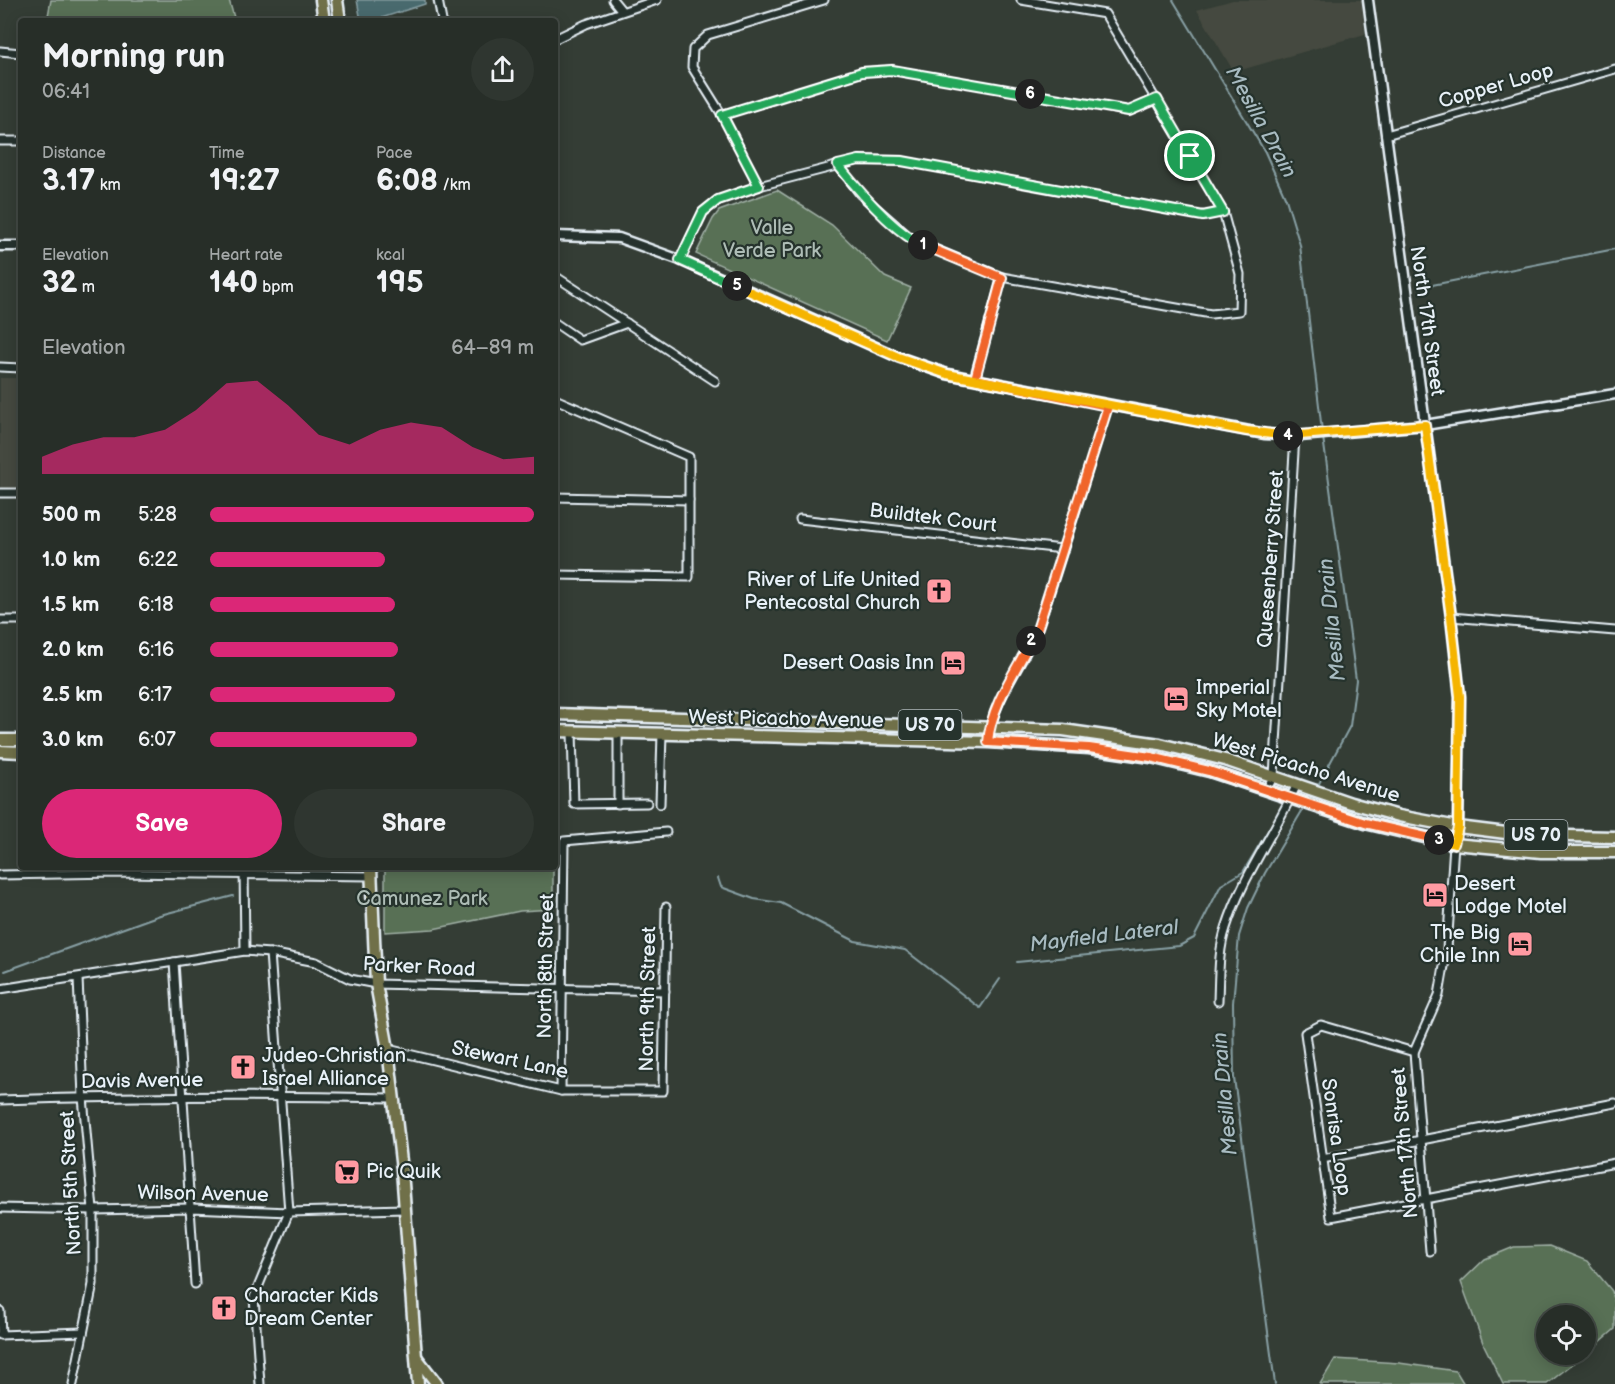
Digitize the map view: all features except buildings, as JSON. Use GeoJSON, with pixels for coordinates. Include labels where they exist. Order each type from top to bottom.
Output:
{"type":"FeatureCollection","features":[{"type":"Feature","properties":{"kind":"main road"},"geometry":{"type":"LineString","coordinates":[[321,0],[324,18]]}},
{"type":"Feature","properties":{"kind":"main road"},"geometry":{"type":"LineString","coordinates":[[337,0],[340,18]]}},
{"type":"Feature","properties":{"kind":"main road","name":"West Picacho Avenue"},"geometry":{"type":"LineString","coordinates":[[558,714],[1063,730],[1160,744],[1225,760],[1399,816],[1458,827],[1522,835],[1615,837]]}},
{"type":"Feature","properties":{"kind":"main road","name":"West Picacho Avenue"},"geometry":{"type":"LineString","coordinates":[[558,731],[988,742],[1089,748],[1151,757],[1209,771],[1365,823],[1454,844],[1541,852],[1615,852]]}},
{"type":"Feature","properties":{"kind":"main road"},"geometry":{"type":"LineString","coordinates":[[0,740],[18,740]]}},
{"type":"Feature","properties":{"kind":"main road"},"geometry":{"type":"LineString","coordinates":[[0,751],[18,752]]}},
{"type":"Feature","properties":{"kind":"main road"},"geometry":{"type":"LineString","coordinates":[[371,871],[376,984],[387,1049],[405,1209],[418,1384]]}},
{"type":"Feature","properties":{"kind":"main road"},"geometry":{"type":"LineString","coordinates":[[416,1357],[437,1384]]}},
{"type":"Feature","properties":{"kind":"street"},"geometry":{"type":"LineString","coordinates":[[438,0],[441,18]]}},
{"type":"Feature","properties":{"kind":"street"},"geometry":{"type":"LineString","coordinates":[[613,0],[622,11]]}},
{"type":"Feature","properties":{"kind":"street"},"geometry":{"type":"LineString","coordinates":[[558,38],[586,24],[657,0]]}},
{"type":"Feature","properties":{"kind":"street"},"geometry":{"type":"LineString","coordinates":[[759,186],[722,115],[692,67],[693,49],[708,35],[824,0]]}},
{"type":"Feature","properties":{"kind":"street"},"geometry":{"type":"LineString","coordinates":[[838,165],[860,194],[913,240],[1002,278],[1211,314],[1239,311],[1240,274],[1223,212],[1105,14],[1021,0]]}},
{"type":"Feature","properties":{"kind":"street","name":"North 17th Street"},"geometry":{"type":"LineString","coordinates":[[1368,0],[1460,696],[1458,827],[1454,844],[1447,947],[1439,995],[1414,1052],[1428,1199],[1430,1251]]}},
{"type":"Feature","properties":{"kind":"street"},"geometry":{"type":"LineString","coordinates":[[0,51],[18,53]]}},
{"type":"Feature","properties":{"kind":"street","name":"Copper Loop"},"geometry":{"type":"LineString","coordinates":[[1386,135],[1615,69]]}},
{"type":"Feature","properties":{"kind":"street"},"geometry":{"type":"LineString","coordinates":[[722,115],[862,72],[892,70],[1129,111],[1157,99]]}},
{"type":"Feature","properties":{"kind":"street"},"geometry":{"type":"LineString","coordinates":[[0,141],[18,141]]}},
{"type":"Feature","properties":{"kind":"street"},"geometry":{"type":"LineString","coordinates":[[680,260],[703,212],[718,200],[759,186],[859,160],[902,161],[1203,216],[1223,212]]}},
{"type":"Feature","properties":{"kind":"street"},"geometry":{"type":"LineString","coordinates":[[558,236],[619,238],[680,260],[898,357],[947,374],[1247,431],[1295,436],[1425,425],[1615,394]]}},
{"type":"Feature","properties":{"kind":"street"},"geometry":{"type":"LineString","coordinates":[[0,246],[18,246]]}},
{"type":"Feature","properties":{"kind":"street"},"geometry":{"type":"LineString","coordinates":[[558,278],[715,381]]}},
{"type":"Feature","properties":{"kind":"street"},"geometry":{"type":"LineString","coordinates":[[975,379],[1002,278]]}},
{"type":"Feature","properties":{"kind":"street"},"geometry":{"type":"LineString","coordinates":[[558,325],[580,340],[627,323]]}},
{"type":"Feature","properties":{"kind":"street"},"geometry":{"type":"LineString","coordinates":[[0,367],[18,368]]}},
{"type":"Feature","properties":{"kind":"street"},"geometry":{"type":"LineString","coordinates":[[558,400],[689,457],[688,577],[558,575]]}},
{"type":"Feature","properties":{"kind":"street"},"geometry":{"type":"LineString","coordinates":[[988,742],[989,727],[1038,627],[1108,406]]}},
{"type":"Feature","properties":{"kind":"street","name":"Quesenberry Street"},"geometry":{"type":"LineString","coordinates":[[1266,790],[1274,776],[1295,436]]}},
{"type":"Feature","properties":{"kind":"street"},"geometry":{"type":"LineString","coordinates":[[0,493],[18,493]]}},
{"type":"Feature","properties":{"kind":"street"},"geometry":{"type":"LineString","coordinates":[[558,496],[689,500]]}},
{"type":"Feature","properties":{"kind":"street","name":"Buildtek Court"},"geometry":{"type":"LineString","coordinates":[[800,519],[1062,549]]}},
{"type":"Feature","properties":{"kind":"street"},"geometry":{"type":"LineString","coordinates":[[1451,617],[1615,631]]}},
{"type":"Feature","properties":{"kind":"street"},"geometry":{"type":"LineString","coordinates":[[0,620],[18,620]]}},
{"type":"Feature","properties":{"kind":"street"},"geometry":{"type":"LineString","coordinates":[[572,731],[574,804],[647,803]]}},
{"type":"Feature","properties":{"kind":"street"},"geometry":{"type":"LineString","coordinates":[[618,732],[618,804]]}},
{"type":"Feature","properties":{"kind":"street"},"geometry":{"type":"LineString","coordinates":[[660,804],[662,734]]}},
{"type":"Feature","properties":{"kind":"street"},"geometry":{"type":"LineString","coordinates":[[1218,1001],[1219,971],[1225,930],[1237,897],[1298,784]]}},
{"type":"Feature","properties":{"kind":"street","name":"North 8th Street"},"geometry":{"type":"LineString","coordinates":[[561,1090],[564,841],[666,832]]}},
{"type":"Feature","properties":{"kind":"street"},"geometry":{"type":"LineString","coordinates":[[0,874],[118,870],[371,871]]}},
{"type":"Feature","properties":{"kind":"street"},"geometry":{"type":"LineString","coordinates":[[244,870],[245,951]]}},
{"type":"Feature","properties":{"kind":"street","name":"North 9th Street"},"geometry":{"type":"LineString","coordinates":[[663,1091],[666,907]]}},
{"type":"Feature","properties":{"kind":"street","name":"Parker Road"},"geometry":{"type":"LineString","coordinates":[[0,989],[245,951],[270,953],[316,962],[350,980],[376,984],[665,991]]}},
{"type":"Feature","properties":{"kind":"street"},"geometry":{"type":"LineString","coordinates":[[260,1384],[254,1297],[289,1212],[270,953]]}},
{"type":"Feature","properties":{"kind":"street"},"geometry":{"type":"LineString","coordinates":[[174,962],[195,1284]]}},
{"type":"Feature","properties":{"kind":"street","name":"North 5th Street"},"geometry":{"type":"LineString","coordinates":[[73,1384],[93,1284],[93,1210],[83,1097],[78,978]]}},
{"type":"Feature","properties":{"kind":"street","name":"Sonrisa Loop"},"geometry":{"type":"LineString","coordinates":[[1414,1052],[1321,1025],[1305,1033],[1331,1217],[1615,1163]]}},
{"type":"Feature","properties":{"kind":"street","name":"Stewart Lane"},"geometry":{"type":"LineString","coordinates":[[387,1049],[561,1090],[663,1091]]}},
{"type":"Feature","properties":{"kind":"street","name":"Davis Avenue"},"geometry":{"type":"LineString","coordinates":[[0,1100],[83,1097],[393,1098]]}},
{"type":"Feature","properties":{"kind":"street"},"geometry":{"type":"LineString","coordinates":[[1322,1159],[1615,1103]]}},
{"type":"Feature","properties":{"kind":"street","name":"Wilson Avenue"},"geometry":{"type":"LineString","coordinates":[[0,1208],[93,1210],[191,1208],[289,1212],[405,1209]]}},
{"type":"Feature","properties":{"kind":"street"},"geometry":{"type":"LineString","coordinates":[[0,1311],[1,1335],[83,1332]]}},
{"type":"Feature","properties":{"kind":"shaded area"},"geometry":{"type":"Polygon","coordinates":[[[1233,0],[1361,0],[1365,34],[1234,72],[1197,10],[1233,0]]]}},
{"type":"Feature","properties":{"kind":"shaded area"},"geometry":{"type":"Polygon","coordinates":[[[0,378],[18,378],[18,489],[0,489],[0,378]]]}},
{"type":"Feature","properties":{"kind":"green space"},"geometry":{"type":"Polygon","coordinates":[[[51,0],[229,0],[234,18],[48,18],[51,0]]]}},
{"type":"Feature","properties":{"kind":"green space","name":"Valle Verde Park"},"geometry":{"type":"Polygon","coordinates":[[[777,190],[832,225],[885,277],[911,288],[887,340],[696,254],[719,211],[777,190]]]}},
{"type":"Feature","properties":{"kind":"green space","name":"Camunez Park"},"geometry":{"type":"Polygon","coordinates":[[[385,870],[553,870],[553,909],[520,911],[433,929],[385,932],[385,870]]]}},
{"type":"Feature","properties":{"kind":"green space"},"geometry":{"type":"Polygon","coordinates":[[[1550,1246],[1587,1261],[1612,1291],[1615,1304],[1615,1329],[1596,1345],[1596,1305],[1536,1305],[1536,1365],[1571,1365],[1547,1384],[1503,1384],[1483,1343],[1461,1282],[1485,1259],[1514,1247],[1550,1246]]]}},
{"type":"Feature","properties":{"kind":"green space"},"geometry":{"type":"Polygon","coordinates":[[[1335,1359],[1399,1363],[1456,1371],[1464,1384],[1320,1384],[1335,1359]]]}},
{"type":"Feature","properties":{"kind":"water"},"geometry":{"type":"Polygon","coordinates":[[[357,0],[425,0],[425,4],[381,18],[360,18],[357,0]]]}},
{"type":"Feature","properties":{"kind":"waterway","name":"Mesilla Drain"},"geometry":{"type":"LineString","coordinates":[[1173,0],[1265,152],[1286,199],[1300,245],[1322,431]]}},
{"type":"Feature","properties":{"kind":"waterway"},"geometry":{"type":"LineString","coordinates":[[1422,287],[1615,249]]}},
{"type":"Feature","properties":{"kind":"waterway","name":"Mesilla Drain"},"geometry":{"type":"LineString","coordinates":[[1316,789],[1350,726],[1356,680],[1323,437]]}},
{"type":"Feature","properties":{"kind":"waterway","name":"Mesilla Drain"},"geometry":{"type":"LineString","coordinates":[[1275,1384],[1234,1078],[1233,1003],[1239,936],[1248,908],[1265,873],[1305,806]]}},
{"type":"Feature","properties":{"kind":"waterway","name":"Mayfield Lateral"},"geometry":{"type":"LineString","coordinates":[[1017,962],[1179,946],[1194,938],[1221,885],[1243,872],[1273,822]]}},
{"type":"Feature","properties":{"kind":"waterway","name":"Mayfield Lateral"},"geometry":{"type":"LineString","coordinates":[[718,878],[721,887],[754,899],[781,903],[855,941],[905,950],[980,1008],[1000,979]]}},
{"type":"Feature","properties":{"kind":"waterway"},"geometry":{"type":"LineString","coordinates":[[5,971],[160,915],[233,896]]}},
{"type":"Feature","properties":{"kind":"place","name":"River of Life United Pentecostal Church"},"geometry":{"type":"Point","coordinates":[939,591]}},
{"type":"Feature","properties":{"kind":"place","name":"Desert Oasis Inn"},"geometry":{"type":"Point","coordinates":[953,663]}},
{"type":"Feature","properties":{"kind":"place","name":"Imperial Sky Motel"},"geometry":{"type":"Point","coordinates":[1176,699]}},
{"type":"Feature","properties":{"kind":"place","name":"Desert Lodge Motel"},"geometry":{"type":"Point","coordinates":[1435,895]}},
{"type":"Feature","properties":{"kind":"place","name":"The Big Chile Inn"},"geometry":{"type":"Point","coordinates":[1520,944]}},
{"type":"Feature","properties":{"kind":"place","name":"Judeo-Christian Israel Alliance"},"geometry":{"type":"Point","coordinates":[243,1067]}},
{"type":"Feature","properties":{"kind":"place","name":"Pic Quik"},"geometry":{"type":"Point","coordinates":[347,1172]}},
{"type":"Feature","properties":{"kind":"place","name":"Character Kids Dream Center"},"geometry":{"type":"Point","coordinates":[224,1308]}},
{"type":"Feature","properties":{"kind":"route"},"geometry":{"type":"LineString","coordinates":[[1190,156],[1157,99],[1129,111],[892,70],[862,72],[722,115],[759,186],[718,200],[703,212],[680,260],[898,357],[947,374],[1108,406],[1274,435],[1300,436],[1425,425],[1460,696],[1458,827],[1454,844],[1365,823],[1209,771],[1151,757],[1089,748],[988,742],[989,727],[1038,627],[1108,406],[975,379],[1002,278],[913,240],[860,194],[838,165],[859,160],[902,161],[1203,216],[1223,212],[1190,156]]}}]}
